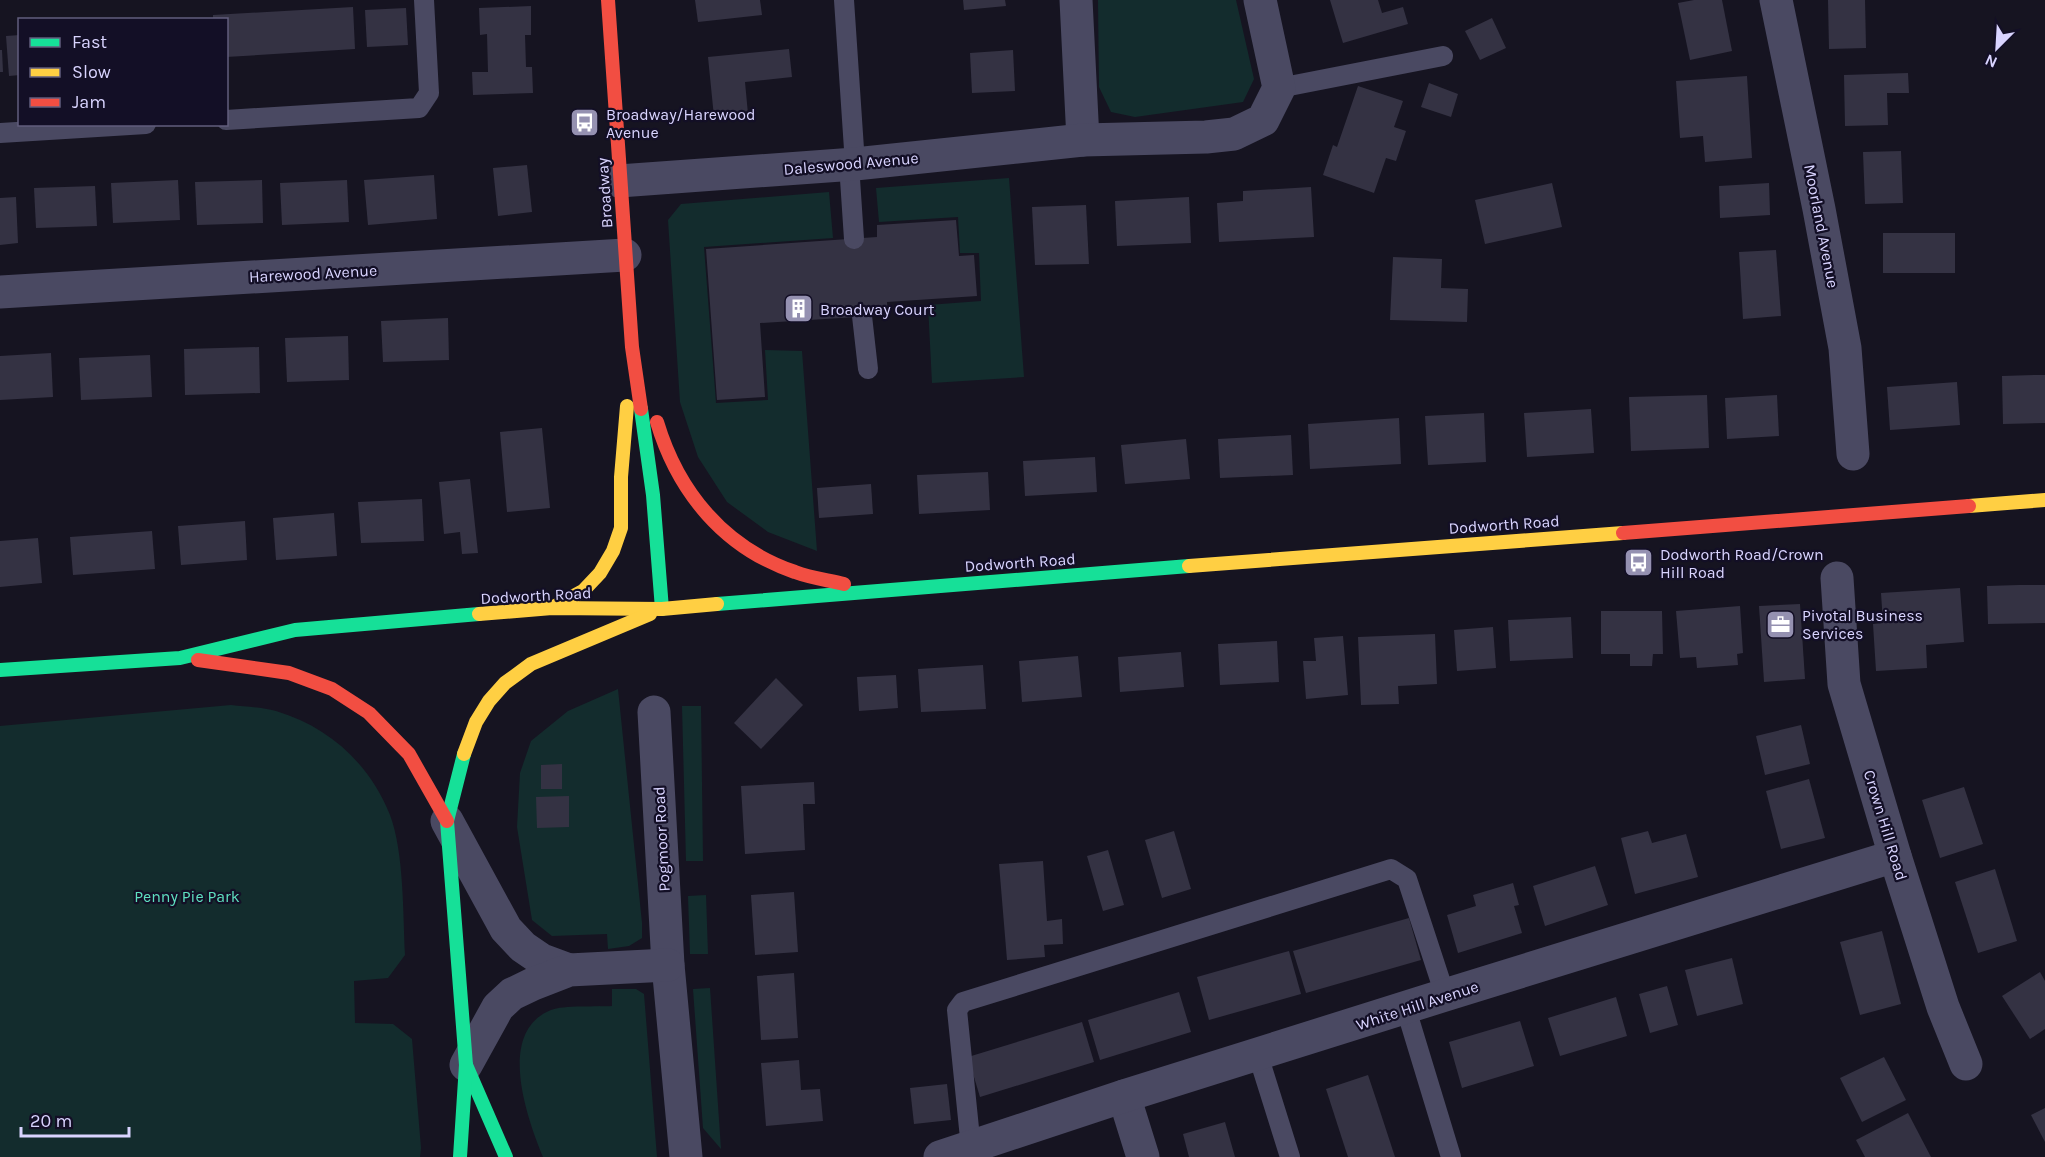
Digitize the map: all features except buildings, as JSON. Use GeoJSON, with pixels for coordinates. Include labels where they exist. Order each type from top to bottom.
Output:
{"type":"FeatureCollection","features":[{"type":"Feature","properties":{"kind":"main road","name":"Broadway"},"geometry":{"type":"LineString","coordinates":[[608,0],[632,347],[653,495],[663,609]]}},
{"type":"Feature","properties":{"kind":"main road","name":"Broadway"},"geometry":{"type":"LineString","coordinates":[[552,608],[583,591],[600,573],[613,550],[621,528],[621,477],[632,347]]}},
{"type":"Feature","properties":{"kind":"main road"},"geometry":{"type":"LineString","coordinates":[[632,347],[670,460],[696,505],[708,518],[737,542],[762,558],[795,572],[869,591]]}},
{"type":"Feature","properties":{"kind":"main road","name":"Dodworth Road"},"geometry":{"type":"LineString","coordinates":[[0,670],[180,658],[295,630],[552,608],[663,609],[2045,500]]}},
{"type":"Feature","properties":{"kind":"main road"},"geometry":{"type":"LineString","coordinates":[[460,1157],[466,1065],[447,821],[462,760],[476,722],[489,700],[505,683],[531,664],[663,609]]}},
{"type":"Feature","properties":{"kind":"main road"},"geometry":{"type":"LineString","coordinates":[[180,658],[289,673],[332,689],[369,713],[409,754],[447,821]]}},
{"type":"Feature","properties":{"kind":"main road"},"geometry":{"type":"LineString","coordinates":[[466,1065],[506,1157]]}},
{"type":"Feature","properties":{"kind":"street"},"geometry":{"type":"LineString","coordinates":[[1076,0],[1083,140]]}},
{"type":"Feature","properties":{"kind":"street"},"geometry":{"type":"LineString","coordinates":[[1260,0],[1280,88]]}},
{"type":"Feature","properties":{"kind":"street","name":"Moorland Avenue"},"geometry":{"type":"LineString","coordinates":[[1776,0],[1820,209],[1845,348],[1853,454]]}},
{"type":"Feature","properties":{"kind":"street","name":"Daleswood Avenue"},"geometry":{"type":"LineString","coordinates":[[620,182],[852,164],[1083,140],[1206,137],[1234,134],[1263,120],[1280,88]]}},
{"type":"Feature","properties":{"kind":"street","name":"Harewood Avenue"},"geometry":{"type":"LineString","coordinates":[[0,292],[625,255]]}},
{"type":"Feature","properties":{"kind":"street","name":"Crown Hill Road"},"geometry":{"type":"LineString","coordinates":[[1837,578],[1844,684],[1943,1007],[1966,1064]]}},
{"type":"Feature","properties":{"kind":"street","name":"Pogmoor Road"},"geometry":{"type":"LineString","coordinates":[[654,712],[668,965],[686,1157]]}},
{"type":"Feature","properties":{"kind":"street"},"geometry":{"type":"LineString","coordinates":[[447,821],[506,929],[522,947],[542,960],[568,970]]}},
{"type":"Feature","properties":{"kind":"street","name":"White Hill Avenue"},"geometry":{"type":"LineString","coordinates":[[974,1151],[1124,1096],[1895,856]]}},
{"type":"Feature","properties":{"kind":"street"},"geometry":{"type":"LineString","coordinates":[[466,1065],[498,1007],[512,994],[568,970],[668,965]]}},
{"type":"Feature","properties":{"kind":"street"},"geometry":{"type":"LineString","coordinates":[[1124,1096],[1143,1157]]}},
{"type":"Feature","properties":{"kind":"lane"},"geometry":{"type":"LineString","coordinates":[[228,120],[419,108],[429,93],[424,0]]}},
{"type":"Feature","properties":{"kind":"lane"},"geometry":{"type":"LineString","coordinates":[[844,0],[854,239]]}},
{"type":"Feature","properties":{"kind":"lane"},"geometry":{"type":"LineString","coordinates":[[1280,88],[1443,56]]}},
{"type":"Feature","properties":{"kind":"lane"},"geometry":{"type":"LineString","coordinates":[[0,133],[114,126]]}},
{"type":"Feature","properties":{"kind":"lane"},"geometry":{"type":"LineString","coordinates":[[862,316],[868,369]]}},
{"type":"Feature","properties":{"kind":"lane"},"geometry":{"type":"LineString","coordinates":[[974,1151],[957,1010],[963,1002],[1390,868],[1407,879],[1445,995]]}},
{"type":"Feature","properties":{"kind":"lane"},"geometry":{"type":"LineString","coordinates":[[1406,1009],[1450,1157]]}},
{"type":"Feature","properties":{"kind":"lane"},"geometry":{"type":"LineString","coordinates":[[1258,1055],[1290,1157]]}},
{"type":"Feature","properties":{"kind":"green space"},"geometry":{"type":"Polygon","coordinates":[[[1098,0],[1236,0],[1254,79],[1243,102],[1135,117],[1111,112],[1099,87],[1098,0]]]}},
{"type":"Feature","properties":{"kind":"green space"},"geometry":{"type":"Polygon","coordinates":[[[1009,178],[1024,377],[932,383],[928,305],[981,301],[979,253],[960,253],[958,217],[879,222],[876,188],[1009,178]]]}},
{"type":"Feature","properties":{"kind":"green space"},"geometry":{"type":"Polygon","coordinates":[[[829,192],[833,238],[704,247],[716,403],[768,400],[765,350],[802,351],[817,551],[768,532],[727,502],[698,457],[680,402],[668,220],[681,204],[829,192]]]}},
{"type":"Feature","properties":{"kind":"green space"},"geometry":{"type":"Polygon","coordinates":[[[618,689],[642,938],[629,946],[608,949],[607,934],[552,936],[532,920],[517,827],[520,773],[531,741],[568,711],[618,689]]]}},
{"type":"Feature","properties":{"kind":"green space","name":"Penny Pie Park"},"geometry":{"type":"Polygon","coordinates":[[[231,705],[276,711],[295,718],[330,737],[359,763],[371,779],[390,815],[395,830],[400,865],[405,955],[388,978],[354,981],[355,1023],[393,1024],[412,1039],[420,1157],[0,1157],[0,726],[231,705]]]}},
{"type":"Feature","properties":{"kind":"green space"},"geometry":{"type":"Polygon","coordinates":[[[682,706],[701,706],[703,861],[686,861],[682,706]]]}},
{"type":"Feature","properties":{"kind":"green space"},"geometry":{"type":"Polygon","coordinates":[[[706,895],[708,954],[690,954],[688,896],[706,895]]]}},
{"type":"Feature","properties":{"kind":"green space"},"geometry":{"type":"Polygon","coordinates":[[[710,988],[721,1149],[703,1128],[693,989],[710,988]]]}},
{"type":"Feature","properties":{"kind":"green space"},"geometry":{"type":"Polygon","coordinates":[[[612,989],[636,989],[644,994],[657,1157],[543,1157],[530,1121],[520,1077],[520,1056],[524,1037],[534,1021],[556,1008],[612,1006],[612,989]]]}},
{"type":"Feature","properties":{"kind":"traffic: fast"},"geometry":{"type":"LineString","coordinates":[[641,409],[653,495],[662,609]]}},
{"type":"Feature","properties":{"kind":"traffic: fast"},"geometry":{"type":"LineString","coordinates":[[717,604],[1189,566]]}},
{"type":"Feature","properties":{"kind":"traffic: fast"},"geometry":{"type":"LineString","coordinates":[[0,670],[180,658],[295,630],[479,614]]}},
{"type":"Feature","properties":{"kind":"traffic: fast"},"geometry":{"type":"LineString","coordinates":[[460,1157],[466,1065],[447,821],[464,754]]}},
{"type":"Feature","properties":{"kind":"traffic: fast"},"geometry":{"type":"LineString","coordinates":[[466,1065],[506,1157]]}},
{"type":"Feature","properties":{"kind":"traffic: slow"},"geometry":{"type":"LineString","coordinates":[[552,608],[583,591],[600,573],[613,551],[621,528],[621,477],[627,406]]}},
{"type":"Feature","properties":{"kind":"traffic: slow"},"geometry":{"type":"LineString","coordinates":[[1969,506],[2045,500]]}},
{"type":"Feature","properties":{"kind":"traffic: slow"},"geometry":{"type":"LineString","coordinates":[[1189,566],[1623,533]]}},
{"type":"Feature","properties":{"kind":"traffic: slow"},"geometry":{"type":"LineString","coordinates":[[479,614],[552,608],[662,609],[717,604]]}},
{"type":"Feature","properties":{"kind":"traffic: slow"},"geometry":{"type":"LineString","coordinates":[[464,754],[476,722],[489,701],[505,683],[531,664],[650,614]]}},
{"type":"Feature","properties":{"kind":"traffic: jam"},"geometry":{"type":"LineString","coordinates":[[608,0],[632,347],[641,409]]}},
{"type":"Feature","properties":{"kind":"traffic: jam"},"geometry":{"type":"LineString","coordinates":[[657,422],[677,472],[707,514],[726,532],[746,548],[770,562],[801,574],[844,584]]}},
{"type":"Feature","properties":{"kind":"traffic: jam"},"geometry":{"type":"LineString","coordinates":[[1623,533],[1969,506]]}},
{"type":"Feature","properties":{"kind":"traffic: jam"},"geometry":{"type":"LineString","coordinates":[[198,660],[289,673],[332,689],[369,713],[409,754],[447,821]]}},
{"type":"Feature","properties":{"kind":"place","name":"Broadway/Harewood Avenue"},"geometry":{"type":"Point","coordinates":[585,123]}},
{"type":"Feature","properties":{"kind":"place","name":"Broadway Court"},"geometry":{"type":"Point","coordinates":[799,309]}},
{"type":"Feature","properties":{"kind":"place","name":"Dodworth Road/Crown Hill Road"},"geometry":{"type":"Point","coordinates":[1639,563]}},
{"type":"Feature","properties":{"kind":"place","name":"Pivotal Business Services"},"geometry":{"type":"Point","coordinates":[1781,624]}}]}
